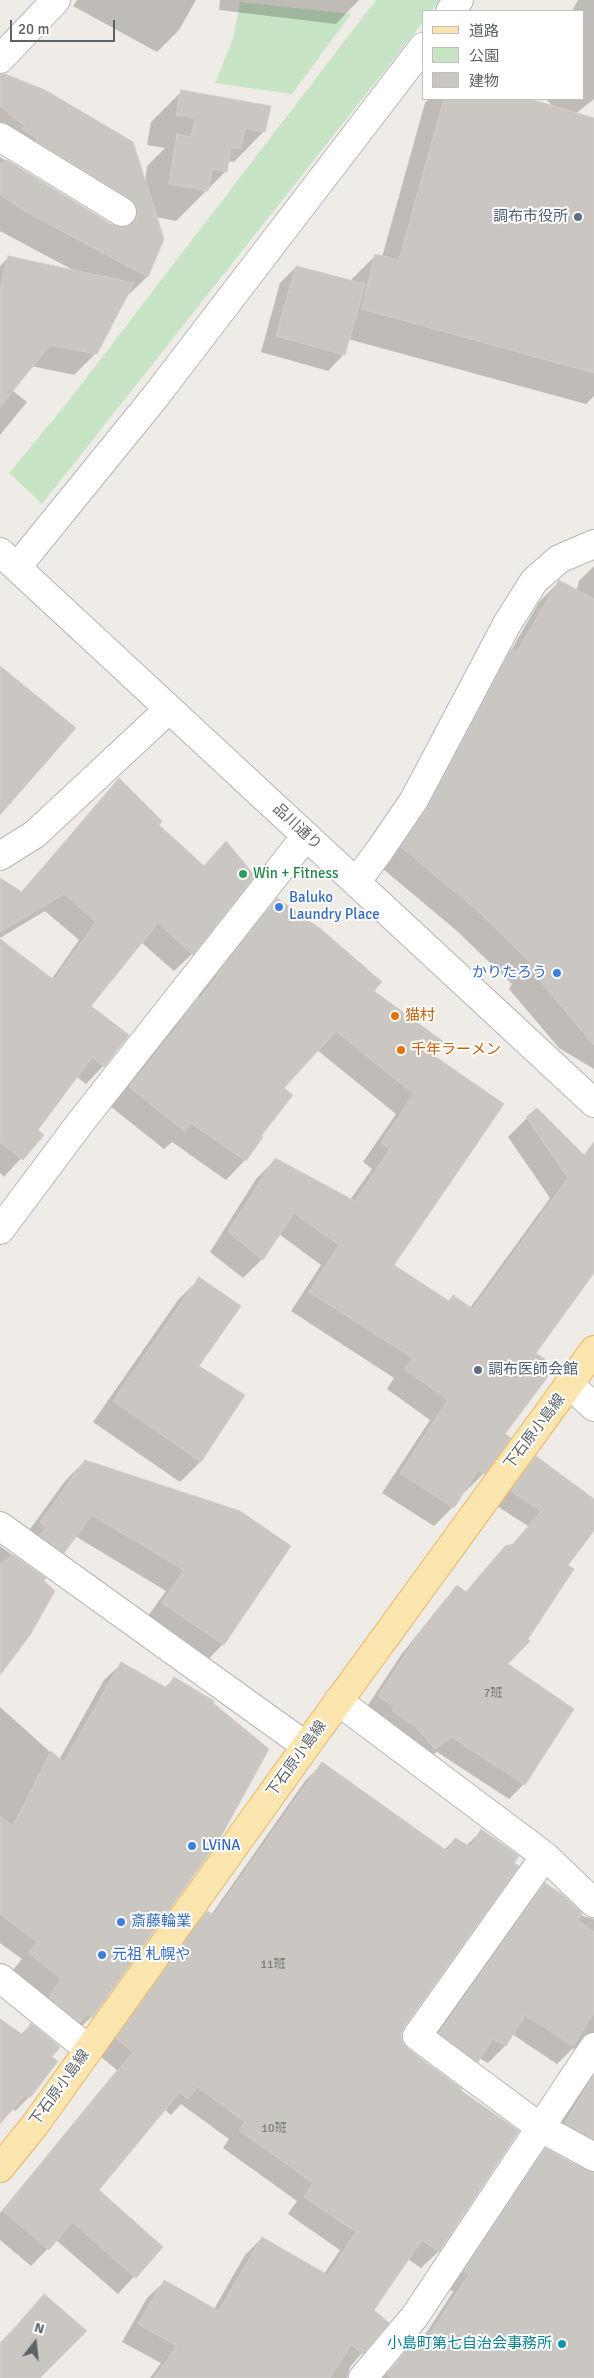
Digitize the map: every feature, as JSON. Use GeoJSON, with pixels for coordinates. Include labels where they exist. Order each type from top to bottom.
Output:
{"type":"FeatureCollection","features":[{"type":"Feature","properties":{"kind":"main road","name":"下石原小島線"},"geometry":{"type":"LineString","coordinates":[[0,2168],[34,2126],[338,1701],[570,1386],[594,1350]]}},
{"type":"Feature","properties":{"kind":"street"},"geometry":{"type":"LineString","coordinates":[[0,58],[56,0]]}},
{"type":"Feature","properties":{"kind":"street"},"geometry":{"type":"LineString","coordinates":[[451,10],[459,0]]}},
{"type":"Feature","properties":{"kind":"street"},"geometry":{"type":"LineString","coordinates":[[8,560],[155,397],[422,49]]}},
{"type":"Feature","properties":{"kind":"street"},"geometry":{"type":"LineString","coordinates":[[0,137],[122,212]]}},
{"type":"Feature","properties":{"kind":"street"},"geometry":{"type":"LineString","coordinates":[[356,882],[414,800],[507,624],[534,581],[558,559],[594,544]]}},
{"type":"Feature","properties":{"kind":"street","name":"品川通り"},"geometry":{"type":"LineString","coordinates":[[8,560],[594,1103]]}},
{"type":"Feature","properties":{"kind":"street"},"geometry":{"type":"LineString","coordinates":[[0,856],[36,834],[169,709]]}},
{"type":"Feature","properties":{"kind":"street"},"geometry":{"type":"LineString","coordinates":[[0,1230],[86,1115],[306,836]]}},
{"type":"Feature","properties":{"kind":"street"},"geometry":{"type":"LineString","coordinates":[[570,1386],[594,1407]]}},
{"type":"Feature","properties":{"kind":"street"},"geometry":{"type":"LineString","coordinates":[[0,1526],[306,1746]]}},
{"type":"Feature","properties":{"kind":"street"},"geometry":{"type":"LineString","coordinates":[[338,1701],[545,1856],[594,1903]]}},
{"type":"Feature","properties":{"kind":"street"},"geometry":{"type":"LineString","coordinates":[[545,1856],[417,2036],[541,2128],[594,2157]]}},
{"type":"Feature","properties":{"kind":"street"},"geometry":{"type":"LineString","coordinates":[[0,1978],[88,2049]]}},
{"type":"Feature","properties":{"kind":"street"},"geometry":{"type":"LineString","coordinates":[[363,2378],[415,2316],[594,2047]]}},
{"type":"Feature","properties":{"kind":"green space"},"geometry":{"type":"Polygon","coordinates":[[[376,0],[440,0],[432,10],[422,10],[422,23],[42,504],[9,473],[67,403],[376,0]]]}},
{"type":"Feature","properties":{"kind":"green space"},"geometry":{"type":"Polygon","coordinates":[[[240,2],[351,14],[292,94],[215,83],[233,39],[240,2]]]}},
{"type":"Feature","properties":{"kind":"building"},"geometry":{"type":"Polygon","coordinates":[[[0,74],[5,74],[45,90],[133,142],[164,239],[148,277],[21,209],[0,194],[0,165],[7,160],[114,226],[122,228],[130,225],[136,220],[138,213],[136,205],[130,199],[36,141],[38,139],[22,129],[25,126],[0,106],[0,74]]]}},
{"type":"Feature","properties":{"kind":"building"},"geometry":{"type":"Polygon","coordinates":[[[181,90],[271,106],[265,132],[245,128],[241,148],[231,148],[227,172],[212,169],[208,191],[169,184],[177,134],[191,137],[195,118],[176,115],[181,90]]]}},
{"type":"Feature","properties":{"kind":"building"},"geometry":{"type":"Polygon","coordinates":[[[444,100],[533,100],[594,118],[594,373],[362,309],[375,254],[399,260],[444,100]]]}},
{"type":"Feature","properties":{"kind":"building"},"geometry":{"type":"Polygon","coordinates":[[[8,256],[134,283],[97,354],[50,345],[0,407],[0,289],[8,256]]]}},
{"type":"Feature","properties":{"kind":"building"},"geometry":{"type":"Polygon","coordinates":[[[296,266],[365,284],[345,355],[276,336],[296,266]]]}},
{"type":"Feature","properties":{"kind":"building"},"geometry":{"type":"Polygon","coordinates":[[[559,580],[594,599],[594,1045],[529,968],[531,963],[478,911],[401,847],[428,807],[511,649],[517,652],[559,580]]]}},
{"type":"Feature","properties":{"kind":"building"},"geometry":{"type":"Polygon","coordinates":[[[0,666],[76,728],[0,815],[0,666]]]}},
{"type":"Feature","properties":{"kind":"building"},"geometry":{"type":"Polygon","coordinates":[[[119,778],[162,821],[159,825],[204,866],[226,841],[255,876],[193,955],[158,923],[91,1006],[129,1035],[104,1067],[92,1057],[38,1130],[44,1135],[23,1160],[0,1142],[0,939],[54,980],[96,922],[64,894],[0,932],[0,878],[22,892],[119,778]]]}},
{"type":"Feature","properties":{"kind":"building"},"geometry":{"type":"Polygon","coordinates":[[[277,898],[322,930],[382,982],[374,991],[444,1042],[433,1055],[504,1104],[394,1265],[449,1301],[453,1295],[473,1309],[568,1178],[526,1117],[537,1108],[584,1155],[594,1142],[594,1273],[536,1353],[555,1367],[505,1434],[511,1438],[485,1474],[478,1470],[454,1508],[400,1473],[448,1400],[405,1369],[413,1358],[309,1292],[339,1245],[294,1213],[263,1260],[228,1232],[275,1158],[355,1201],[390,1149],[381,1143],[414,1094],[336,1031],[284,1088],[293,1095],[261,1136],[263,1137],[246,1161],[191,1123],[184,1131],[129,1087],[277,898]]]}},
{"type":"Feature","properties":{"kind":"building"},"geometry":{"type":"Polygon","coordinates":[[[199,1277],[241,1306],[199,1366],[245,1395],[201,1462],[113,1401],[199,1277]]]}},
{"type":"Feature","properties":{"kind":"building"},"geometry":{"type":"Polygon","coordinates":[[[536,1456],[594,1499],[594,1531],[568,1565],[574,1569],[528,1639],[530,1641],[508,1664],[574,1709],[525,1785],[452,1737],[435,1749],[416,1727],[392,1711],[395,1707],[378,1696],[416,1638],[457,1585],[466,1592],[505,1546],[514,1544],[541,1511],[511,1491],[536,1456]]]}},
{"type":"Feature","properties":{"kind":"building"},"geometry":{"type":"Polygon","coordinates":[[[85,1460],[240,1511],[291,1546],[224,1645],[162,1603],[184,1570],[92,1515],[64,1553],[39,1535],[47,1528],[40,1522],[85,1460]]]}},
{"type":"Feature","properties":{"kind":"building"},"geometry":{"type":"Polygon","coordinates":[[[13,1555],[46,1578],[44,1581],[55,1591],[30,1635],[0,1675],[0,1565],[13,1555]]]}},
{"type":"Feature","properties":{"kind":"building"},"geometry":{"type":"Polygon","coordinates":[[[121,1662],[167,1688],[174,1677],[214,1701],[213,1703],[269,1749],[219,1840],[92,2018],[87,2014],[80,2022],[49,1997],[61,1979],[29,1953],[37,1942],[0,1914],[0,1816],[13,1826],[51,1751],[64,1762],[121,1662]]]}},
{"type":"Feature","properties":{"kind":"building"},"geometry":{"type":"Polygon","coordinates":[[[322,1762],[447,1851],[455,1838],[471,1847],[481,1829],[519,1856],[514,1863],[519,1866],[404,2027],[401,2035],[403,2043],[408,2049],[462,2089],[460,2090],[519,2131],[439,2252],[422,2240],[374,2310],[389,2323],[363,2354],[351,2345],[330,2378],[154,2378],[177,2346],[138,2324],[164,2280],[219,2311],[262,2237],[328,2275],[356,2232],[304,2197],[313,2183],[239,2130],[245,2122],[198,2087],[188,2099],[180,2092],[99,2190],[163,2247],[136,2278],[72,2222],[49,2250],[3,2211],[133,2052],[116,2038],[207,1911],[214,1915],[322,1762]]]}},
{"type":"Feature","properties":{"kind":"building"},"geometry":{"type":"Polygon","coordinates":[[[545,1883],[563,1895],[582,1913],[578,1920],[594,1932],[594,2013],[573,2046],[525,2015],[506,2046],[492,2039],[478,2062],[439,2033],[545,1883]]]}},
{"type":"Feature","properties":{"kind":"building"},"geometry":{"type":"Polygon","coordinates":[[[0,2019],[23,2035],[31,2023],[60,2047],[52,2057],[58,2061],[30,2098],[26,2094],[0,2124],[0,2019]]]}},
{"type":"Feature","properties":{"kind":"building"},"geometry":{"type":"Polygon","coordinates":[[[594,2075],[594,2139],[565,2123],[594,2075]]]}},
{"type":"Feature","properties":{"kind":"building"},"geometry":{"type":"Polygon","coordinates":[[[545,2148],[586,2171],[594,2173],[594,2378],[392,2378],[387,2374],[413,2342],[421,2348],[469,2274],[464,2271],[545,2148]]]}},
{"type":"Feature","properties":{"kind":"building"},"geometry":{"type":"Polygon","coordinates":[[[44,2294],[87,2331],[40,2378],[0,2378],[0,2345],[44,2294]]]}},
{"type":"Feature","properties":{"kind":"place","name":"調布市役所"},"geometry":{"type":"Point","coordinates":[578,217]}},
{"type":"Feature","properties":{"kind":"place","name":"Win + Fitness"},"geometry":{"type":"Point","coordinates":[243,874]}},
{"type":"Feature","properties":{"kind":"place","name":"Baluko Laundry Place"},"geometry":{"type":"Point","coordinates":[279,907]}},
{"type":"Feature","properties":{"kind":"place","name":"かりたろう"},"geometry":{"type":"Point","coordinates":[557,973]}},
{"type":"Feature","properties":{"kind":"place","name":"猫村"},"geometry":{"type":"Point","coordinates":[395,1016]}},
{"type":"Feature","properties":{"kind":"place","name":"千年ラーメン"},"geometry":{"type":"Point","coordinates":[401,1050]}},
{"type":"Feature","properties":{"kind":"place","name":"調布医師会館"},"geometry":{"type":"Point","coordinates":[478,1370]}},
{"type":"Feature","properties":{"kind":"place","name":"LViNA"},"geometry":{"type":"Point","coordinates":[192,1846]}},
{"type":"Feature","properties":{"kind":"place","name":"斎藤輪業"},"geometry":{"type":"Point","coordinates":[121,1922]}},
{"type":"Feature","properties":{"kind":"place","name":"元祖 札幌や"},"geometry":{"type":"Point","coordinates":[102,1955]}},
{"type":"Feature","properties":{"kind":"place","name":"小島町第七自治会事務所"},"geometry":{"type":"Point","coordinates":[562,2344]}}]}
